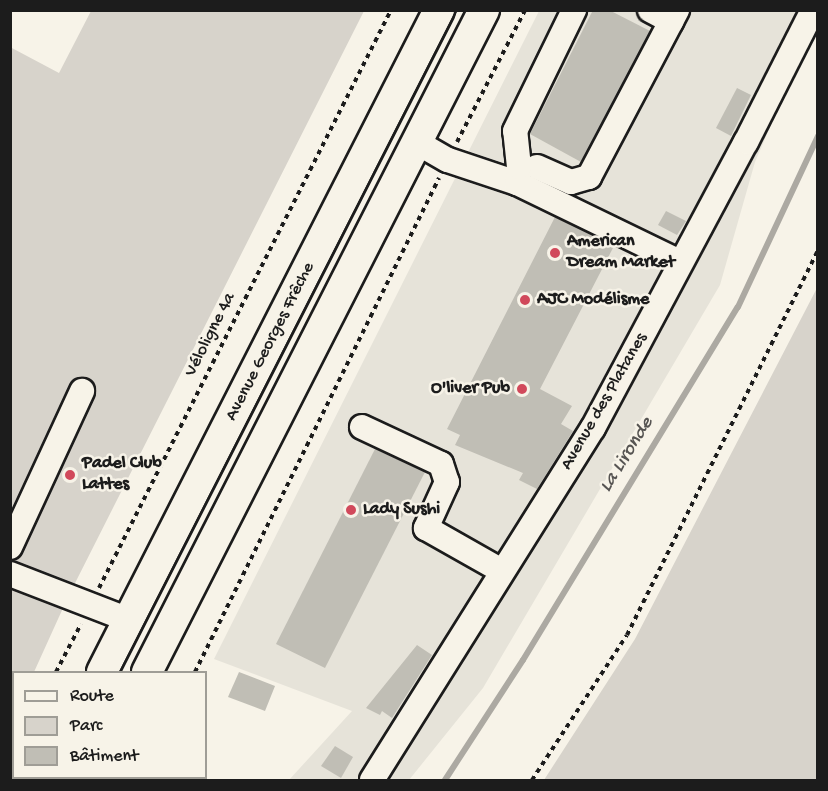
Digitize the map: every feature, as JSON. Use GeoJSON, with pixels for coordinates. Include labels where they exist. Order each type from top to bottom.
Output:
{"type":"FeatureCollection","features":[{"type":"Feature","properties":{"kind":"main road","name":"Avenue Georges Frêche"},"geometry":{"type":"LineString","coordinates":[[103,671],[439,10]]}},
{"type":"Feature","properties":{"kind":"main road"},"geometry":{"type":"LineString","coordinates":[[148,671],[484,10]]}},
{"type":"Feature","properties":{"kind":"street"},"geometry":{"type":"LineString","coordinates":[[517,183],[519,167],[515,130],[574,10]]}},
{"type":"Feature","properties":{"kind":"street","name":"Avenue des Platanes"},"geometry":{"type":"LineString","coordinates":[[372,780],[414,718],[502,571],[593,428],[680,262],[747,142],[813,10]]}},
{"type":"Feature","properties":{"kind":"street"},"geometry":{"type":"LineString","coordinates":[[537,167],[571,182],[589,177],[666,14]]}},
{"type":"Feature","properties":{"kind":"street"},"geometry":{"type":"LineString","coordinates":[[418,143],[448,159],[517,183],[680,262]]}},
{"type":"Feature","properties":{"kind":"street"},"geometry":{"type":"LineString","coordinates":[[10,547],[81,391]]}},
{"type":"Feature","properties":{"kind":"street"},"geometry":{"type":"LineString","coordinates":[[362,427],[441,464],[447,483],[426,528],[502,571]]}},
{"type":"Feature","properties":{"kind":"street"},"geometry":{"type":"LineString","coordinates":[[10,574],[129,620]]}},
{"type":"Feature","properties":{"kind":"path","name":"Véloligne 4a"},"geometry":{"type":"LineString","coordinates":[[57,671],[392,10]]}},
{"type":"Feature","properties":{"kind":"path"},"geometry":{"type":"LineString","coordinates":[[195,671],[448,159],[525,10]]}},
{"type":"Feature","properties":{"kind":"path"},"geometry":{"type":"LineString","coordinates":[[532,780],[627,635],[818,251]]}},
{"type":"Feature","properties":{"kind":"shaded area"},"geometry":{"type":"Polygon","coordinates":[[[539,11],[817,11],[817,19],[755,162],[720,285],[483,688],[409,780],[289,780],[352,711],[214,659],[539,11]]]}},
{"type":"Feature","properties":{"kind":"green space"},"geometry":{"type":"Polygon","coordinates":[[[91,11],[364,11],[68,597],[34,671],[12,671],[11,724],[10,47],[59,73],[91,11]]]}},
{"type":"Feature","properties":{"kind":"green space"},"geometry":{"type":"Polygon","coordinates":[[[817,288],[817,780],[544,780],[635,639],[817,288]]]}},
{"type":"Feature","properties":{"kind":"building"},"geometry":{"type":"Polygon","coordinates":[[[593,10],[609,10],[650,31],[581,162],[530,134],[593,10]]]}},
{"type":"Feature","properties":{"kind":"building"},"geometry":{"type":"Polygon","coordinates":[[[737,88],[751,95],[731,136],[716,128],[737,88]]]}},
{"type":"Feature","properties":{"kind":"building"},"geometry":{"type":"Polygon","coordinates":[[[666,211],[686,221],[677,235],[658,225],[666,211]]]}},
{"type":"Feature","properties":{"kind":"building"},"geometry":{"type":"Polygon","coordinates":[[[555,217],[614,246],[540,389],[572,406],[561,424],[573,431],[537,489],[519,480],[523,473],[455,445],[460,435],[447,429],[555,217]]]}},
{"type":"Feature","properties":{"kind":"building"},"geometry":{"type":"Polygon","coordinates":[[[375,449],[425,472],[325,668],[276,644],[375,449]]]}},
{"type":"Feature","properties":{"kind":"building"},"geometry":{"type":"Polygon","coordinates":[[[417,645],[432,655],[392,718],[382,711],[380,715],[366,708],[417,645]]]}},
{"type":"Feature","properties":{"kind":"building"},"geometry":{"type":"Polygon","coordinates":[[[239,672],[275,686],[265,711],[228,697],[239,672]]]}},
{"type":"Feature","properties":{"kind":"building"},"geometry":{"type":"Polygon","coordinates":[[[335,746],[353,757],[341,778],[321,766],[335,746]]]}},
{"type":"Feature","properties":{"kind":"waterway","name":"La Lironde"},"geometry":{"type":"LineString","coordinates":[[445,780],[523,660],[738,307],[818,136]]}},
{"type":"Feature","properties":{"kind":"tram line"},"geometry":{"type":"LineString","coordinates":[[121,671],[457,10]]}},
{"type":"Feature","properties":{"kind":"place","name":"American Dream Market"},"geometry":{"type":"Point","coordinates":[555,253]}},
{"type":"Feature","properties":{"kind":"place","name":"AJC Modélisme"},"geometry":{"type":"Point","coordinates":[525,300]}},
{"type":"Feature","properties":{"kind":"place","name":"O'liver Pub"},"geometry":{"type":"Point","coordinates":[522,389]}},
{"type":"Feature","properties":{"kind":"place","name":"Padel Club Lattes"},"geometry":{"type":"Point","coordinates":[70,475]}},
{"type":"Feature","properties":{"kind":"place","name":"Lady Sushi"},"geometry":{"type":"Point","coordinates":[351,510]}}]}
